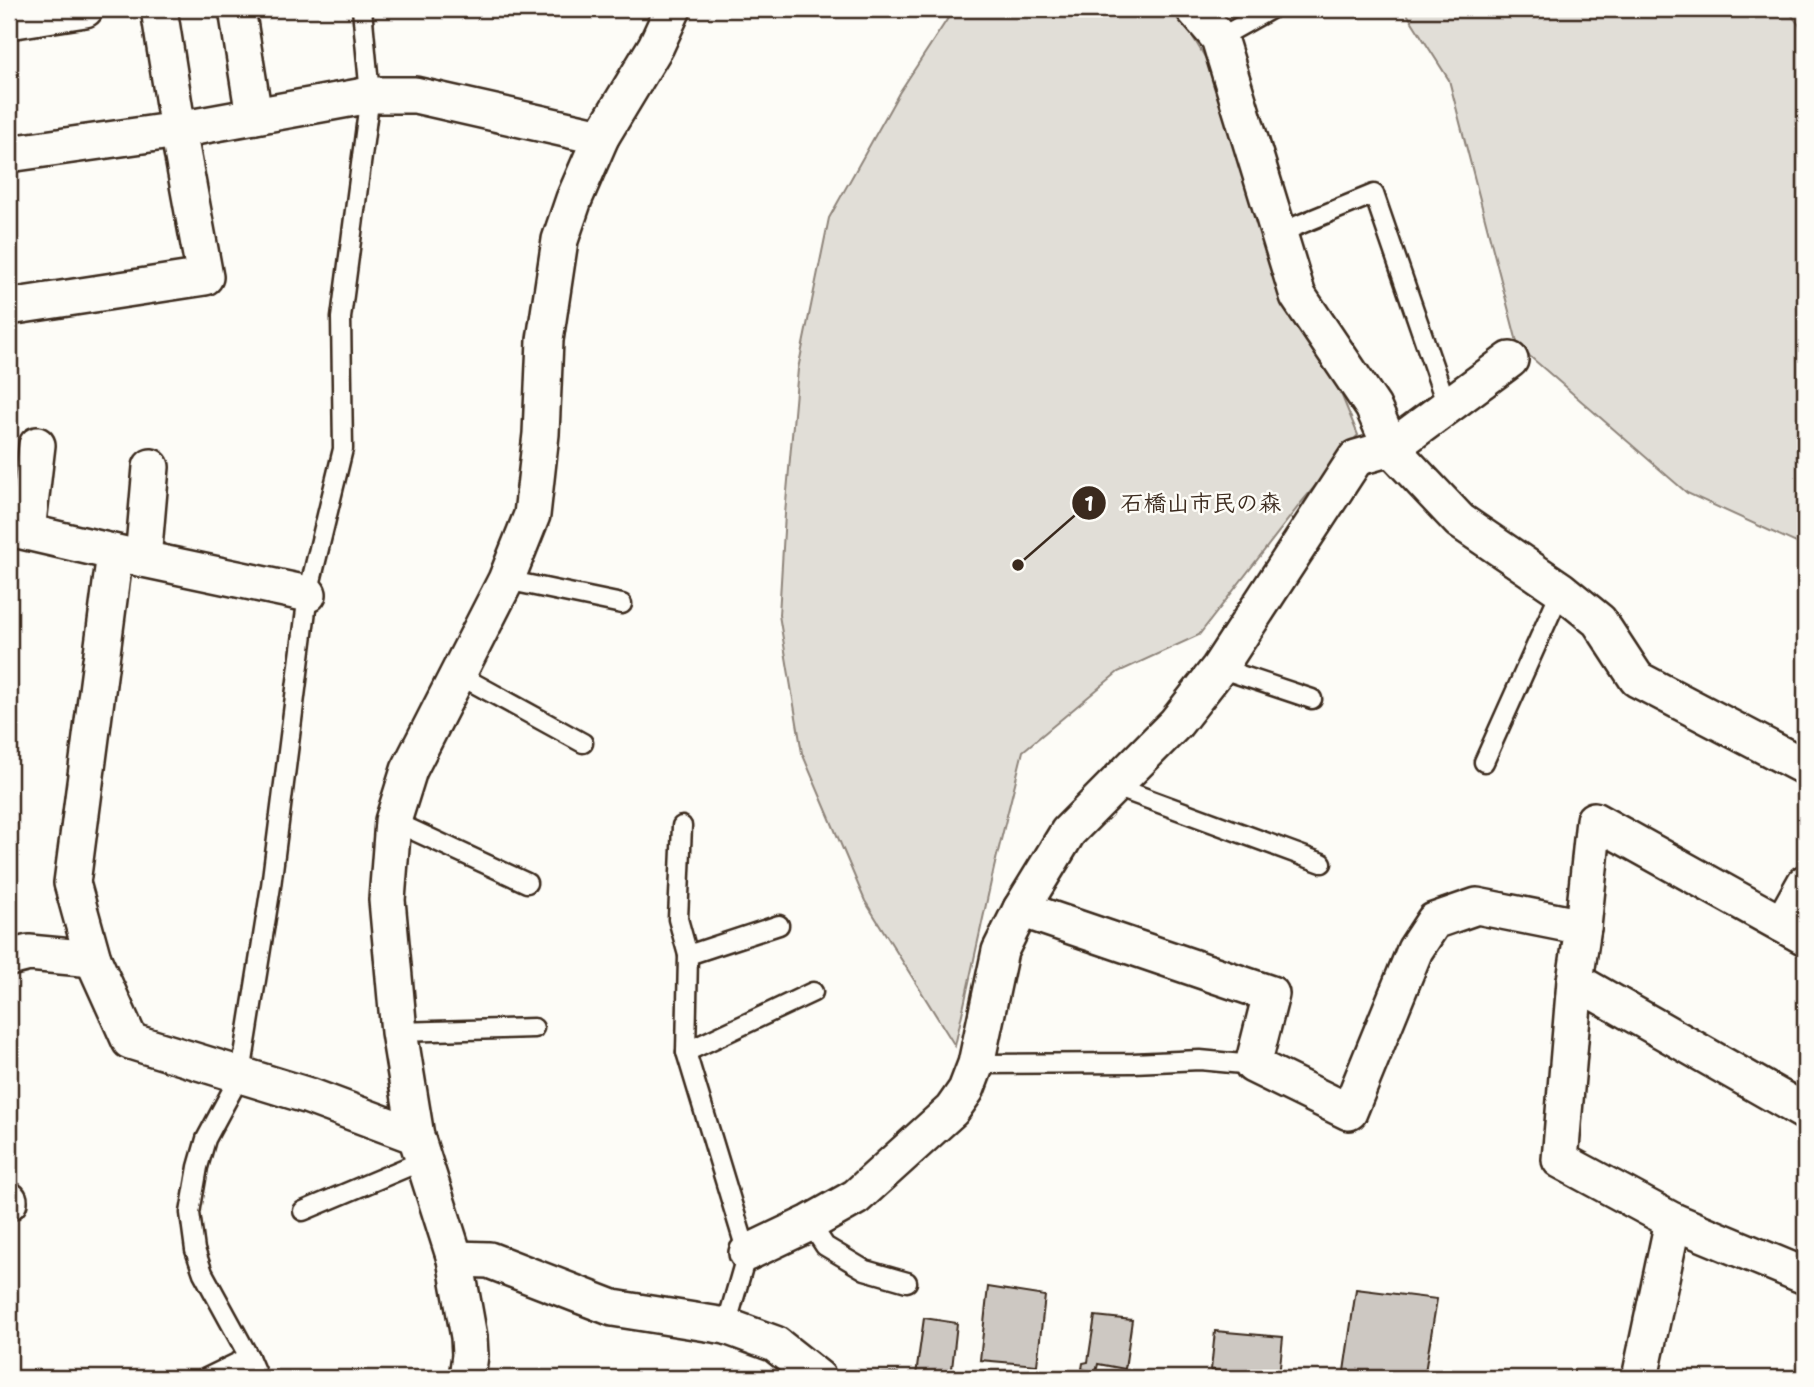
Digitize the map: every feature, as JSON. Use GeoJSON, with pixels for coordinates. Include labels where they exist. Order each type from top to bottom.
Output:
{"type":"FeatureCollection","features":[{"type":"Feature","properties":{"kind":"street"},"geometry":{"type":"LineString","coordinates":[[9,21],[85,9]]}},
{"type":"Feature","properties":{"kind":"street"},"geometry":{"type":"LineString","coordinates":[[9,307],[205,277],[159,9]]}},
{"type":"Feature","properties":{"kind":"street"},"geometry":{"type":"LineString","coordinates":[[237,9],[254,116]]}},
{"type":"Feature","properties":{"kind":"street"},"geometry":{"type":"LineString","coordinates":[[467,1378],[469,1337],[455,1259],[420,1148],[399,1032],[387,900],[393,821],[410,770],[506,580],[532,515],[541,434],[545,340],[560,240],[574,199],[601,137],[656,46],[673,9]]}},
{"type":"Feature","properties":{"kind":"street"},"geometry":{"type":"LineString","coordinates":[[1194,9],[1219,38],[1298,296],[1373,407],[1391,448],[1460,521],[1561,590],[1600,621],[1637,679],[1805,766]]}},
{"type":"Feature","properties":{"kind":"street"},"geometry":{"type":"LineString","coordinates":[[9,154],[178,130],[370,95],[415,95],[601,137]]}},
{"type":"Feature","properties":{"kind":"street"},"geometry":{"type":"LineString","coordinates":[[747,1253],[810,1223],[856,1197],[952,1110],[966,1090],[976,1064],[1000,951],[1021,909],[1068,832],[1175,723],[1219,668],[1356,458],[1391,448],[1510,360]]}},
{"type":"Feature","properties":{"kind":"street"},"geometry":{"type":"LineString","coordinates":[[37,445],[18,530],[309,594]]}},
{"type":"Feature","properties":{"kind":"street"},"geometry":{"type":"LineString","coordinates":[[151,467],[129,556],[72,883],[93,959],[130,1041],[309,1096],[420,1148]]}},
{"type":"Feature","properties":{"kind":"street"},"geometry":{"type":"LineString","coordinates":[[1805,883],[1794,931],[1594,820],[1575,981],[1560,1160],[1672,1221],[1805,1276]]}},
{"type":"Feature","properties":{"kind":"street"},"geometry":{"type":"LineString","coordinates":[[1021,909],[1271,994],[1253,1065],[1349,1112],[1415,950],[1434,921],[1478,906],[1583,928]]}},
{"type":"Feature","properties":{"kind":"street"},"geometry":{"type":"LineString","coordinates":[[9,958],[29,953],[93,959]]}},
{"type":"Feature","properties":{"kind":"street"},"geometry":{"type":"LineString","coordinates":[[1575,981],[1805,1112]]}},
{"type":"Feature","properties":{"kind":"street"},"geometry":{"type":"LineString","coordinates":[[1640,1378],[1672,1221]]}},
{"type":"Feature","properties":{"kind":"street"},"geometry":{"type":"LineString","coordinates":[[455,1259],[489,1260],[613,1308],[726,1326],[775,1345],[818,1378]]}},
{"type":"Feature","properties":{"kind":"lane"},"geometry":{"type":"LineString","coordinates":[[258,1378],[202,1273],[195,1250],[190,1213],[206,1139],[242,1074],[271,886],[309,594],[343,449],[341,318],[370,95],[362,9]]}},
{"type":"Feature","properties":{"kind":"lane"},"geometry":{"type":"LineString","coordinates":[[1219,38],[1271,9]]}},
{"type":"Feature","properties":{"kind":"lane"},"geometry":{"type":"LineString","coordinates":[[1279,233],[1374,194],[1447,407]]}},
{"type":"Feature","properties":{"kind":"lane"},"geometry":{"type":"LineString","coordinates":[[506,580],[622,604]]}},
{"type":"Feature","properties":{"kind":"lane"},"geometry":{"type":"LineString","coordinates":[[1484,762],[1561,590]]}},
{"type":"Feature","properties":{"kind":"lane"},"geometry":{"type":"LineString","coordinates":[[1219,668],[1312,699]]}},
{"type":"Feature","properties":{"kind":"lane"},"geometry":{"type":"LineString","coordinates":[[459,675],[583,743]]}},
{"type":"Feature","properties":{"kind":"lane"},"geometry":{"type":"LineString","coordinates":[[1113,786],[1322,863]]}},
{"type":"Feature","properties":{"kind":"lane"},"geometry":{"type":"LineString","coordinates":[[393,821],[527,883]]}},
{"type":"Feature","properties":{"kind":"lane"},"geometry":{"type":"LineString","coordinates":[[682,826],[678,919],[688,955],[686,1052],[747,1253],[726,1326]]}},
{"type":"Feature","properties":{"kind":"lane"},"geometry":{"type":"LineString","coordinates":[[688,955],[779,925]]}},
{"type":"Feature","properties":{"kind":"lane"},"geometry":{"type":"LineString","coordinates":[[686,1052],[814,992]]}},
{"type":"Feature","properties":{"kind":"lane"},"geometry":{"type":"LineString","coordinates":[[399,1032],[534,1028]]}},
{"type":"Feature","properties":{"kind":"lane"},"geometry":{"type":"LineString","coordinates":[[976,1064],[1200,1060],[1253,1065]]}},
{"type":"Feature","properties":{"kind":"lane"},"geometry":{"type":"LineString","coordinates":[[303,1211],[420,1148]]}},
{"type":"Feature","properties":{"kind":"lane"},"geometry":{"type":"LineString","coordinates":[[810,1223],[825,1246],[865,1270],[906,1282]]}},
{"type":"Feature","properties":{"kind":"lane"},"geometry":{"type":"LineString","coordinates":[[206,1378],[249,1357]]}},
{"type":"Feature","properties":{"kind":"shaded area"},"geometry":{"type":"Polygon","coordinates":[[[954,9],[1176,9],[1220,82],[1296,311],[1342,396],[1358,435],[1301,503],[1199,635],[1118,672],[1023,751],[955,1046],[865,901],[802,753],[779,615],[798,369],[829,218],[899,93],[954,9]]]}},
{"type":"Feature","properties":{"kind":"shaded area"},"geometry":{"type":"Polygon","coordinates":[[[1404,9],[1787,9],[1805,33],[1805,547],[1687,493],[1518,346],[1449,80],[1404,9]]]}},
{"type":"Feature","properties":{"kind":"building"},"geometry":{"type":"Polygon","coordinates":[[[988,1287],[1045,1296],[1037,1365],[980,1360],[988,1287]]]}},
{"type":"Feature","properties":{"kind":"building"},"geometry":{"type":"Polygon","coordinates":[[[1356,1289],[1437,1299],[1424,1378],[1343,1378],[1356,1289]]]}},
{"type":"Feature","properties":{"kind":"building"},"geometry":{"type":"Polygon","coordinates":[[[1095,1316],[1132,1320],[1125,1369],[1098,1364],[1096,1372],[1082,1369],[1083,1363],[1088,1362],[1095,1316]]]}},
{"type":"Feature","properties":{"kind":"building"},"geometry":{"type":"Polygon","coordinates":[[[924,1318],[957,1323],[951,1378],[916,1375],[924,1318]]]}},
{"type":"Feature","properties":{"kind":"building"},"geometry":{"type":"Polygon","coordinates":[[[1215,1331],[1283,1337],[1279,1377],[1211,1370],[1215,1331]]]}},
{"type":"Feature","properties":{"kind":"building"},"geometry":{"type":"Polygon","coordinates":[[[898,1373],[898,1378],[844,1378],[844,1375],[898,1373]]]}},
{"type":"Feature","properties":{"kind":"place","name":"石橋山市民の森"},"geometry":{"type":"Point","coordinates":[1018,565]}}]}
